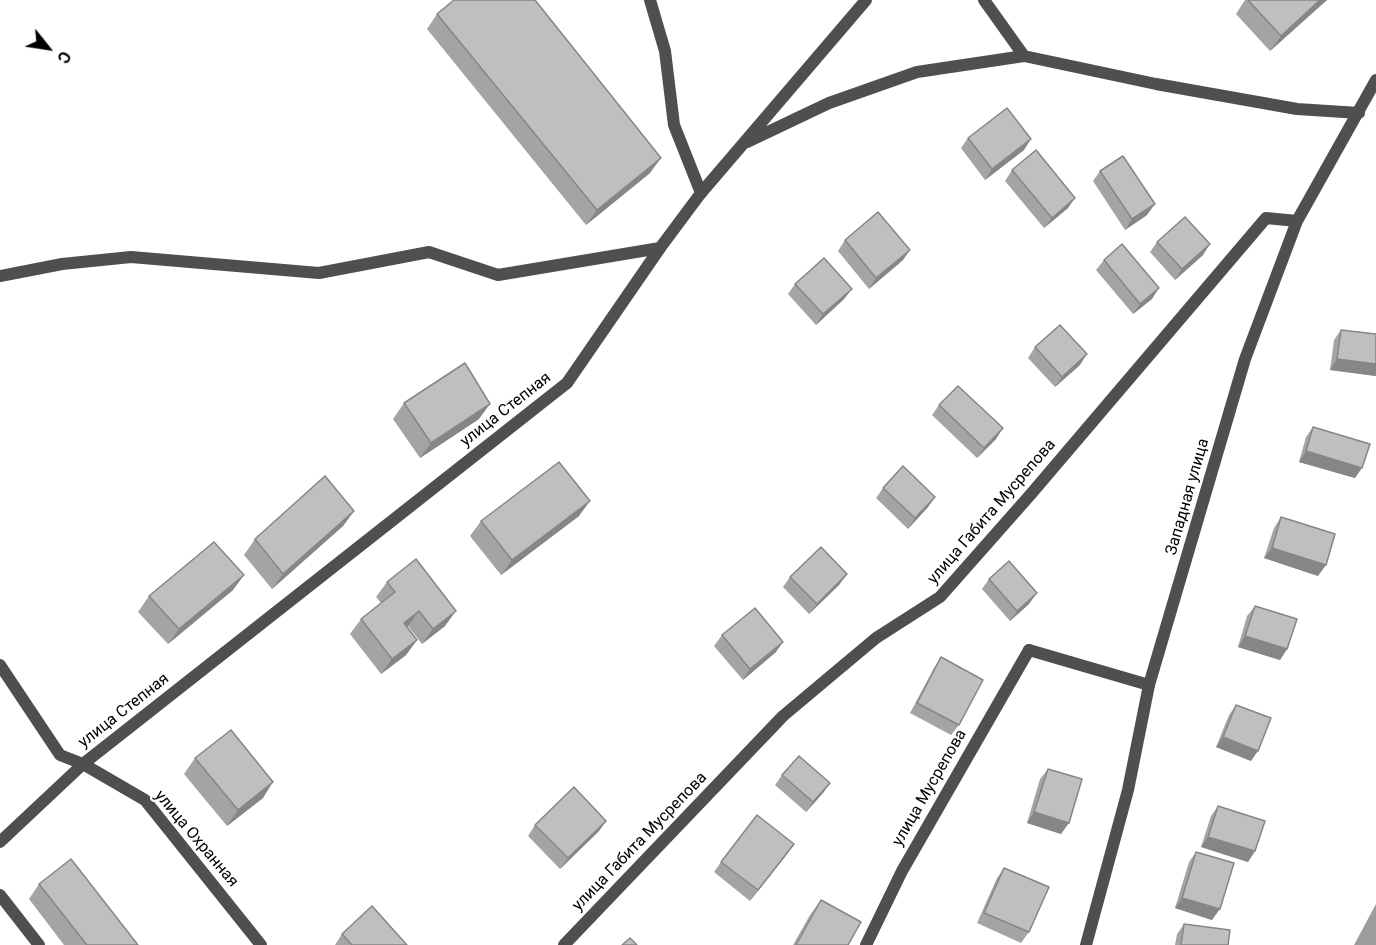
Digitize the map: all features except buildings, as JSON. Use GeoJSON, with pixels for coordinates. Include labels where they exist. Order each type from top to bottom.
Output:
{"type":"FeatureCollection","features":[{"type":"Feature","properties":{"kind":"street"},"geometry":{"type":"LineString","coordinates":[[650,0],[665,51],[674,125],[701,193]]}},
{"type":"Feature","properties":{"kind":"street","name":"улица Степная"},"geometry":{"type":"LineString","coordinates":[[0,842],[83,765],[567,382],[701,193],[866,0]]}},
{"type":"Feature","properties":{"kind":"street"},"geometry":{"type":"LineString","coordinates":[[984,0],[1024,56]]}},
{"type":"Feature","properties":{"kind":"street"},"geometry":{"type":"LineString","coordinates":[[744,144],[829,103],[917,72],[1024,56],[1156,84],[1285,107],[1359,113]]}},
{"type":"Feature","properties":{"kind":"street","name":"Западная улица"},"geometry":{"type":"LineString","coordinates":[[1086,945],[1128,790],[1149,685],[1245,359],[1297,221],[1376,80]]}},
{"type":"Feature","properties":{"kind":"street","name":"улица Габита Мусрепова"},"geometry":{"type":"LineString","coordinates":[[564,945],[783,716],[876,638],[940,597],[1031,494],[1266,218],[1297,221]]}},
{"type":"Feature","properties":{"kind":"street"},"geometry":{"type":"LineString","coordinates":[[0,276],[62,264],[132,257],[319,273],[429,252],[498,275],[660,248]]}},
{"type":"Feature","properties":{"kind":"street","name":"улица Мусрепова"},"geometry":{"type":"LineString","coordinates":[[866,945],[902,871],[1029,650],[1149,685]]}},
{"type":"Feature","properties":{"kind":"street","name":"улица Охранная"},"geometry":{"type":"LineString","coordinates":[[0,665],[60,756],[83,765],[145,800],[261,945]]}},
{"type":"Feature","properties":{"kind":"street"},"geometry":{"type":"LineString","coordinates":[[0,895],[39,945]]}},
{"type":"Feature","properties":{"kind":"shaded area"},"geometry":{"type":"Polygon","coordinates":[[[1376,904],[1376,945],[1354,945],[1376,904]]]}}]}
